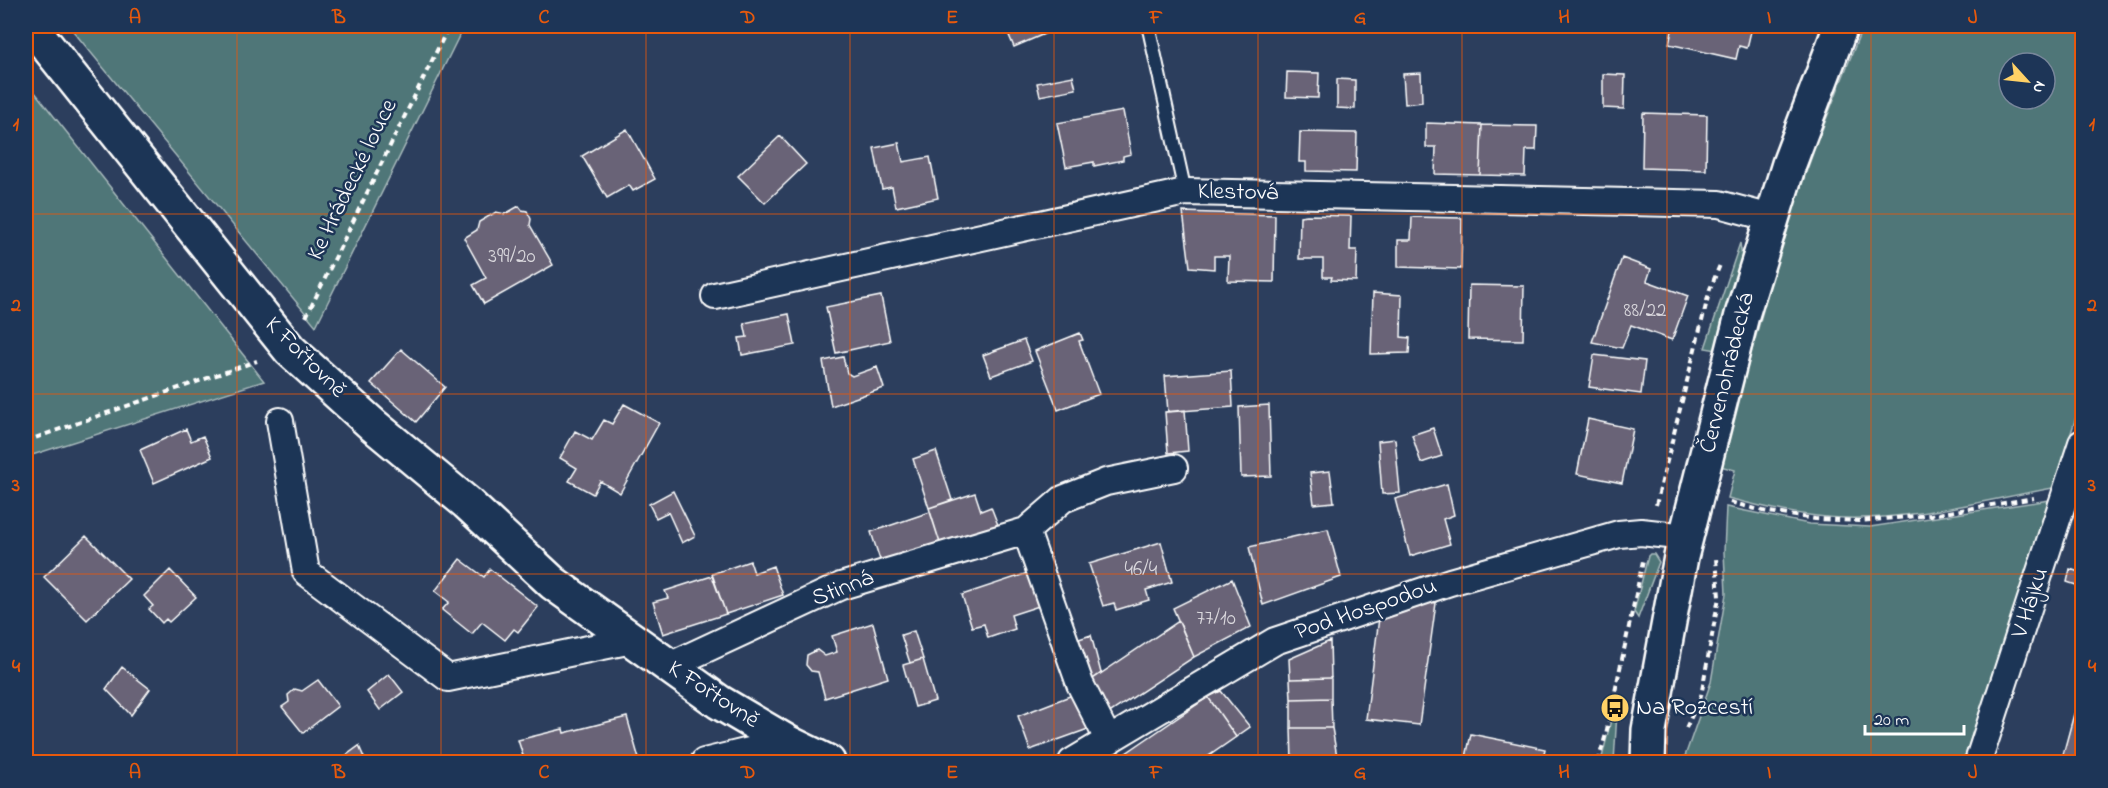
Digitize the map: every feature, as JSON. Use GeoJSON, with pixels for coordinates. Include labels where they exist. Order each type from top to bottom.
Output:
{"type":"FeatureCollection","features":[{"type":"Feature","properties":{"kind":"street","name":"K Fořtovně"},"geometry":{"type":"LineString","coordinates":[[31,26],[290,350],[373,425],[467,503],[553,583],[667,667],[719,702],[828,762]]}},
{"type":"Feature","properties":{"kind":"street","name":"Červenohrádecká"},"geometry":{"type":"LineString","coordinates":[[1648,762],[1649,730],[1686,537],[1742,315],[1771,218],[1807,111],[1841,26]]}},
{"type":"Feature","properties":{"kind":"street","name":"Klestová"},"geometry":{"type":"LineString","coordinates":[[715,296],[1185,192],[1719,204],[1771,218]]}},
{"type":"Feature","properties":{"kind":"street"},"geometry":{"type":"LineString","coordinates":[[280,421],[306,572],[448,678],[632,640]]}},
{"type":"Feature","properties":{"kind":"street","name":"V Hájku"},"geometry":{"type":"LineString","coordinates":[[1978,762],[2082,443]]}},
{"type":"Feature","properties":{"kind":"street","name":"Stinná"},"geometry":{"type":"LineString","coordinates":[[667,667],[841,586],[1026,531],[1063,499],[1106,483],[1174,468]]}},
{"type":"Feature","properties":{"kind":"street"},"geometry":{"type":"LineString","coordinates":[[1026,531],[1080,684],[1108,741]]}},
{"type":"Feature","properties":{"kind":"street","name":"Pod Hospodou"},"geometry":{"type":"LineString","coordinates":[[1072,762],[1275,641],[1450,582],[1619,534],[1649,533],[1686,537]]}},
{"type":"Feature","properties":{"kind":"street","name":"Červenohrádecká"},"geometry":{"type":"LineString","coordinates":[[1635,762],[1649,730]]}},
{"type":"Feature","properties":{"kind":"street"},"geometry":{"type":"LineString","coordinates":[[704,762],[788,742]]}},
{"type":"Feature","properties":{"kind":"lane"},"geometry":{"type":"LineString","coordinates":[[1149,29],[1185,192]]}},
{"type":"Feature","properties":{"kind":"path","name":"Ke Hrádecké louce"},"geometry":{"type":"LineString","coordinates":[[290,350],[449,26]]}},
{"type":"Feature","properties":{"kind":"path"},"geometry":{"type":"LineString","coordinates":[[26,441],[290,350]]}},
{"type":"Feature","properties":{"kind":"path"},"geometry":{"type":"LineString","coordinates":[[1598,762],[1667,463]]}},
{"type":"Feature","properties":{"kind":"path"},"geometry":{"type":"LineString","coordinates":[[1720,500],[1763,511],[1815,519],[1860,521],[1930,515],[2029,498],[2066,495]]}},
{"type":"Feature","properties":{"kind":"green space"},"geometry":{"type":"Polygon","coordinates":[[[69,26],[464,26],[316,326],[69,26]]]}},
{"type":"Feature","properties":{"kind":"green space"},"geometry":{"type":"Polygon","coordinates":[[[1863,26],[2082,26],[2082,399],[2053,488],[1923,513],[1871,518],[1800,514],[1728,498],[1735,470],[1720,466],[1783,238],[1814,150],[1863,26]]]}},
{"type":"Feature","properties":{"kind":"green space"},"geometry":{"type":"Polygon","coordinates":[[[26,81],[264,381],[26,457],[26,81]]]}},
{"type":"Feature","properties":{"kind":"green space"},"geometry":{"type":"Polygon","coordinates":[[[1740,243],[1742,258],[1717,350],[1705,348],[1740,243]]]}},
{"type":"Feature","properties":{"kind":"green space"},"geometry":{"type":"Polygon","coordinates":[[[2050,500],[1963,762],[1683,762],[1711,682],[1726,594],[1724,552],[1726,507],[1809,524],[1870,527],[2050,500]]]}},
{"type":"Feature","properties":{"kind":"green space"},"geometry":{"type":"Polygon","coordinates":[[[1650,554],[1654,554],[1659,562],[1638,618],[1634,612],[1650,554]]]}},
{"type":"Feature","properties":{"kind":"green space"},"geometry":{"type":"Polygon","coordinates":[[[1613,711],[1617,712],[1614,762],[1601,762],[1613,711]]]}},
{"type":"Feature","properties":{"kind":"building"},"geometry":{"type":"Polygon","coordinates":[[[1005,26],[1063,26],[1014,47],[1005,26]]]}},
{"type":"Feature","properties":{"kind":"building"},"geometry":{"type":"Polygon","coordinates":[[[1673,26],[1752,27],[1747,48],[1739,46],[1736,59],[1669,44],[1673,26]]]}},
{"type":"Feature","properties":{"kind":"building"},"geometry":{"type":"Polygon","coordinates":[[[1287,72],[1319,73],[1318,98],[1286,97],[1287,72]]]}},
{"type":"Feature","properties":{"kind":"building"},"geometry":{"type":"Polygon","coordinates":[[[1421,73],[1422,102],[1405,104],[1403,74],[1421,73]]]}},
{"type":"Feature","properties":{"kind":"building"},"geometry":{"type":"Polygon","coordinates":[[[1603,74],[1625,75],[1624,109],[1603,108],[1603,74]]]}},
{"type":"Feature","properties":{"kind":"building"},"geometry":{"type":"Polygon","coordinates":[[[1073,76],[1076,89],[1040,96],[1037,83],[1073,76]]]}},
{"type":"Feature","properties":{"kind":"building"},"geometry":{"type":"Polygon","coordinates":[[[1337,79],[1355,80],[1355,109],[1337,108],[1337,79]]]}},
{"type":"Feature","properties":{"kind":"building"},"geometry":{"type":"Polygon","coordinates":[[[1123,111],[1131,154],[1123,156],[1123,160],[1094,166],[1094,162],[1066,167],[1057,123],[1123,111]]]}},
{"type":"Feature","properties":{"kind":"building"},"geometry":{"type":"Polygon","coordinates":[[[1643,113],[1707,115],[1706,170],[1642,168],[1643,113]]]}},
{"type":"Feature","properties":{"kind":"building"},"geometry":{"type":"Polygon","coordinates":[[[1426,123],[1482,125],[1480,175],[1435,174],[1436,147],[1426,147],[1426,123]]]}},
{"type":"Feature","properties":{"kind":"building"},"geometry":{"type":"Polygon","coordinates":[[[1482,125],[1537,126],[1536,150],[1526,150],[1525,176],[1480,175],[1482,125]]]}},
{"type":"Feature","properties":{"kind":"building"},"geometry":{"type":"Polygon","coordinates":[[[627,129],[655,179],[633,191],[629,185],[607,198],[582,156],[627,129]]]}},
{"type":"Feature","properties":{"kind":"building"},"geometry":{"type":"Polygon","coordinates":[[[1300,132],[1357,133],[1356,172],[1306,171],[1306,162],[1299,162],[1300,132]]]}},
{"type":"Feature","properties":{"kind":"building"},"geometry":{"type":"Polygon","coordinates":[[[780,136],[806,164],[765,203],[738,176],[780,136]]]}},
{"type":"Feature","properties":{"kind":"building"},"geometry":{"type":"Polygon","coordinates":[[[899,143],[903,162],[930,157],[938,198],[896,207],[892,187],[882,189],[874,148],[899,143]]]}},
{"type":"Feature","properties":{"kind":"building"},"geometry":{"type":"Polygon","coordinates":[[[519,206],[522,210],[527,211],[531,219],[530,225],[553,265],[484,304],[473,285],[486,278],[464,238],[477,230],[479,222],[496,212],[505,214],[519,206]]]}},
{"type":"Feature","properties":{"kind":"building"},"geometry":{"type":"Polygon","coordinates":[[[1183,212],[1275,215],[1274,282],[1228,281],[1229,256],[1214,256],[1214,269],[1190,267],[1183,212]]]}},
{"type":"Feature","properties":{"kind":"building"},"geometry":{"type":"Polygon","coordinates":[[[1300,216],[1351,216],[1350,250],[1357,250],[1356,281],[1331,280],[1332,277],[1323,277],[1323,259],[1299,259],[1300,216]]]}},
{"type":"Feature","properties":{"kind":"building"},"geometry":{"type":"Polygon","coordinates":[[[1412,217],[1462,218],[1461,269],[1398,267],[1398,240],[1411,240],[1412,217]]]}},
{"type":"Feature","properties":{"kind":"building"},"geometry":{"type":"Polygon","coordinates":[[[1622,258],[1651,269],[1647,281],[1688,296],[1672,340],[1631,325],[1622,348],[1592,342],[1622,258]]]}},
{"type":"Feature","properties":{"kind":"building"},"geometry":{"type":"Polygon","coordinates":[[[1469,285],[1524,286],[1523,340],[1468,339],[1469,285]]]}},
{"type":"Feature","properties":{"kind":"building"},"geometry":{"type":"Polygon","coordinates":[[[1373,293],[1402,295],[1401,337],[1410,338],[1409,353],[1371,354],[1373,293]]]}},
{"type":"Feature","properties":{"kind":"building"},"geometry":{"type":"Polygon","coordinates":[[[881,296],[890,341],[836,353],[826,307],[881,296]]]}},
{"type":"Feature","properties":{"kind":"building"},"geometry":{"type":"Polygon","coordinates":[[[789,314],[795,345],[742,355],[739,338],[747,337],[744,323],[789,314]]]}},
{"type":"Feature","properties":{"kind":"building"},"geometry":{"type":"Polygon","coordinates":[[[1080,333],[1083,340],[1079,341],[1099,394],[1058,410],[1035,351],[1080,333]]]}},
{"type":"Feature","properties":{"kind":"building"},"geometry":{"type":"Polygon","coordinates":[[[1024,340],[1032,361],[991,376],[983,355],[1024,340]]]}},
{"type":"Feature","properties":{"kind":"building"},"geometry":{"type":"Polygon","coordinates":[[[401,349],[445,387],[416,422],[371,383],[401,349]]]}},
{"type":"Feature","properties":{"kind":"building"},"geometry":{"type":"Polygon","coordinates":[[[1594,355],[1645,361],[1641,394],[1589,387],[1594,355]]]}},
{"type":"Feature","properties":{"kind":"building"},"geometry":{"type":"Polygon","coordinates":[[[843,357],[847,373],[852,376],[877,367],[884,388],[831,406],[823,361],[843,357]]]}},
{"type":"Feature","properties":{"kind":"building"},"geometry":{"type":"Polygon","coordinates":[[[1231,371],[1233,407],[1168,412],[1165,376],[1231,371]]]}},
{"type":"Feature","properties":{"kind":"building"},"geometry":{"type":"Polygon","coordinates":[[[624,404],[659,423],[620,493],[600,481],[593,494],[569,481],[577,468],[560,458],[575,431],[592,440],[604,420],[612,424],[624,404]]]}},
{"type":"Feature","properties":{"kind":"building"},"geometry":{"type":"Polygon","coordinates":[[[1269,405],[1271,476],[1241,477],[1239,407],[1269,405]]]}},
{"type":"Feature","properties":{"kind":"building"},"geometry":{"type":"Polygon","coordinates":[[[1185,410],[1188,451],[1168,453],[1165,412],[1185,410]]]}},
{"type":"Feature","properties":{"kind":"building"},"geometry":{"type":"Polygon","coordinates":[[[1588,419],[1633,429],[1622,483],[1577,474],[1588,419]]]}},
{"type":"Feature","properties":{"kind":"building"},"geometry":{"type":"Polygon","coordinates":[[[1433,428],[1442,456],[1421,463],[1412,435],[1433,428]]]}},
{"type":"Feature","properties":{"kind":"building"},"geometry":{"type":"Polygon","coordinates":[[[186,429],[191,441],[203,436],[212,457],[154,483],[140,450],[186,429]]]}},
{"type":"Feature","properties":{"kind":"building"},"geometry":{"type":"Polygon","coordinates":[[[1395,439],[1400,493],[1382,494],[1378,441],[1395,439]]]}},
{"type":"Feature","properties":{"kind":"building"},"geometry":{"type":"Polygon","coordinates":[[[936,451],[952,500],[929,508],[913,459],[936,451]]]}},
{"type":"Feature","properties":{"kind":"building"},"geometry":{"type":"Polygon","coordinates":[[[1330,471],[1334,502],[1314,504],[1310,473],[1330,471]]]}},
{"type":"Feature","properties":{"kind":"building"},"geometry":{"type":"Polygon","coordinates":[[[1447,484],[1454,515],[1443,519],[1450,544],[1410,556],[1395,499],[1447,484]]]}},
{"type":"Feature","properties":{"kind":"building"},"geometry":{"type":"Polygon","coordinates":[[[673,491],[695,536],[682,543],[668,512],[656,518],[649,504],[673,491]]]}},
{"type":"Feature","properties":{"kind":"building"},"geometry":{"type":"Polygon","coordinates":[[[975,493],[981,511],[991,507],[998,525],[940,543],[929,508],[975,493]]]}},
{"type":"Feature","properties":{"kind":"building"},"geometry":{"type":"Polygon","coordinates":[[[930,512],[940,543],[881,563],[871,532],[930,512]]]}},
{"type":"Feature","properties":{"kind":"building"},"geometry":{"type":"Polygon","coordinates":[[[1328,529],[1341,577],[1263,605],[1249,547],[1328,529]]]}},
{"type":"Feature","properties":{"kind":"building"},"geometry":{"type":"Polygon","coordinates":[[[86,536],[129,579],[87,620],[44,577],[86,536]]]}},
{"type":"Feature","properties":{"kind":"building"},"geometry":{"type":"Polygon","coordinates":[[[1161,542],[1172,582],[1146,590],[1149,600],[1116,610],[1114,603],[1103,606],[1089,564],[1161,542]]]}},
{"type":"Feature","properties":{"kind":"building"},"geometry":{"type":"Polygon","coordinates":[[[460,559],[484,577],[490,569],[538,607],[518,632],[514,629],[505,640],[482,622],[472,634],[442,610],[449,602],[435,591],[460,559]]]}},
{"type":"Feature","properties":{"kind":"building"},"geometry":{"type":"Polygon","coordinates":[[[750,561],[754,573],[773,566],[783,595],[726,614],[712,574],[750,561]]]}},
{"type":"Feature","properties":{"kind":"building"},"geometry":{"type":"Polygon","coordinates":[[[2070,569],[2082,573],[2082,587],[2067,582],[2070,569]]]}},
{"type":"Feature","properties":{"kind":"building"},"geometry":{"type":"Polygon","coordinates":[[[170,570],[196,597],[169,622],[166,619],[162,623],[149,609],[153,606],[144,596],[170,570]]]}},
{"type":"Feature","properties":{"kind":"building"},"geometry":{"type":"Polygon","coordinates":[[[1031,572],[1042,605],[1011,615],[1015,629],[988,638],[984,624],[972,627],[962,595],[1031,572]]]}},
{"type":"Feature","properties":{"kind":"building"},"geometry":{"type":"Polygon","coordinates":[[[712,576],[726,614],[663,634],[653,602],[668,598],[665,591],[712,576]]]}},
{"type":"Feature","properties":{"kind":"building"},"geometry":{"type":"Polygon","coordinates":[[[1232,579],[1251,627],[1194,657],[1173,608],[1232,579]]]}},
{"type":"Feature","properties":{"kind":"building"},"geometry":{"type":"Polygon","coordinates":[[[1432,602],[1436,603],[1419,725],[1366,719],[1379,618],[1432,602]]]}},
{"type":"Feature","properties":{"kind":"building"},"geometry":{"type":"Polygon","coordinates":[[[1179,621],[1194,657],[1105,716],[1087,683],[1179,621]]]}},
{"type":"Feature","properties":{"kind":"building"},"geometry":{"type":"Polygon","coordinates":[[[873,623],[888,678],[825,698],[818,672],[811,671],[806,665],[807,655],[817,650],[825,656],[837,652],[832,636],[873,623]]]}},
{"type":"Feature","properties":{"kind":"building"},"geometry":{"type":"Polygon","coordinates":[[[914,631],[923,659],[910,663],[901,635],[914,631]]]}},
{"type":"Feature","properties":{"kind":"building"},"geometry":{"type":"Polygon","coordinates":[[[1091,635],[1101,673],[1087,683],[1073,641],[1091,635]]]}},
{"type":"Feature","properties":{"kind":"building"},"geometry":{"type":"Polygon","coordinates":[[[1330,641],[1331,678],[1290,679],[1289,659],[1330,641]]]}},
{"type":"Feature","properties":{"kind":"building"},"geometry":{"type":"Polygon","coordinates":[[[2082,642],[2082,668],[2075,666],[2082,642]]]}},
{"type":"Feature","properties":{"kind":"building"},"geometry":{"type":"Polygon","coordinates":[[[923,659],[935,701],[915,707],[903,665],[923,659]]]}},
{"type":"Feature","properties":{"kind":"building"},"geometry":{"type":"Polygon","coordinates":[[[122,667],[150,689],[131,715],[106,689],[122,667]]]}},
{"type":"Feature","properties":{"kind":"building"},"geometry":{"type":"Polygon","coordinates":[[[389,674],[403,692],[380,710],[367,692],[389,674]]]}},
{"type":"Feature","properties":{"kind":"building"},"geometry":{"type":"Polygon","coordinates":[[[1331,678],[1331,698],[1291,699],[1290,679],[1331,678]]]}},
{"type":"Feature","properties":{"kind":"building"},"geometry":{"type":"Polygon","coordinates":[[[318,680],[338,706],[303,733],[282,707],[289,702],[288,695],[295,689],[302,691],[318,680]]]}},
{"type":"Feature","properties":{"kind":"building"},"geometry":{"type":"Polygon","coordinates":[[[1221,691],[1250,727],[1236,737],[1208,697],[1221,691]]]}},
{"type":"Feature","properties":{"kind":"building"},"geometry":{"type":"Polygon","coordinates":[[[1075,694],[1088,729],[1030,750],[1018,716],[1075,694]]]}},
{"type":"Feature","properties":{"kind":"building"},"geometry":{"type":"Polygon","coordinates":[[[1208,697],[1236,737],[1200,762],[1113,762],[1208,697]]]}},
{"type":"Feature","properties":{"kind":"building"},"geometry":{"type":"Polygon","coordinates":[[[1331,698],[1332,728],[1291,728],[1291,699],[1331,698]]]}},
{"type":"Feature","properties":{"kind":"building"},"geometry":{"type":"Polygon","coordinates":[[[2074,714],[2082,716],[2082,762],[2061,762],[2074,714]]]}},
{"type":"Feature","properties":{"kind":"building"},"geometry":{"type":"Polygon","coordinates":[[[627,717],[639,759],[625,762],[525,762],[518,740],[563,729],[564,733],[627,717]]]}},
{"type":"Feature","properties":{"kind":"building"},"geometry":{"type":"Polygon","coordinates":[[[1291,728],[1332,728],[1338,762],[1292,762],[1291,728]]]}},
{"type":"Feature","properties":{"kind":"building"},"geometry":{"type":"Polygon","coordinates":[[[1471,734],[1545,749],[1542,762],[1465,762],[1471,734]]]}},
{"type":"Feature","properties":{"kind":"building"},"geometry":{"type":"Polygon","coordinates":[[[359,746],[366,762],[337,762],[359,746]]]}},
{"type":"Feature","properties":{"kind":"place","name":"Na Rozcestí"},"geometry":{"type":"Point","coordinates":[1615,708]}}]}
